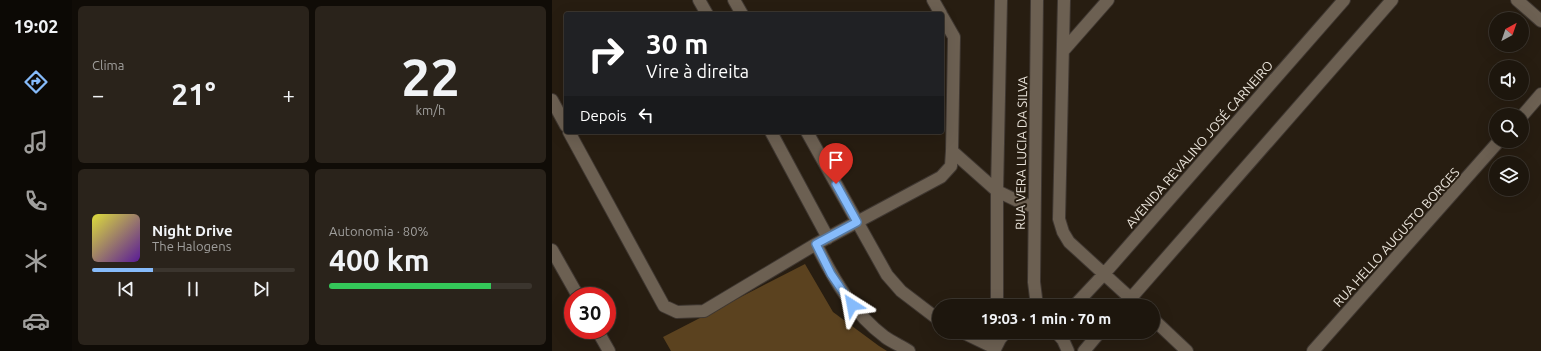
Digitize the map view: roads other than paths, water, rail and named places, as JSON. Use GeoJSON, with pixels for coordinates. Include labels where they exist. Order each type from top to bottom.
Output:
{"type":"FeatureCollection","features":[{"type":"Feature","properties":{"kind":"street"},"geometry":{"type":"LineString","coordinates":[[699,0],[705,12]]}},
{"type":"Feature","properties":{"kind":"street"},"geometry":{"type":"LineString","coordinates":[[734,0],[741,12]]}},
{"type":"Feature","properties":{"kind":"street"},"geometry":{"type":"LineString","coordinates":[[933,0],[939,12]]}},
{"type":"Feature","properties":{"kind":"street"},"geometry":{"type":"LineString","coordinates":[[997,299],[997,191],[1001,0]]}},
{"type":"Feature","properties":{"kind":"street","name":"RUA VERA LUCIA DA SILVA"},"geometry":{"type":"LineString","coordinates":[[1036,299],[1034,282],[1034,207],[1037,0]]}},
{"type":"Feature","properties":{"kind":"street"},"geometry":{"type":"LineString","coordinates":[[1064,0],[1059,219],[1063,232],[1069,242],[1104,274],[1127,299]]}},
{"type":"Feature","properties":{"kind":"street"},"geometry":{"type":"LineString","coordinates":[[1064,50],[1108,0]]}},
{"type":"Feature","properties":{"kind":"street","name":"AVENIDA REVALINO JOSÉ CARNEIRO"},"geometry":{"type":"LineString","coordinates":[[1081,299],[1344,0]]}},
{"type":"Feature","properties":{"kind":"street"},"geometry":{"type":"LineString","coordinates":[[1134,299],[1392,0]]}},
{"type":"Feature","properties":{"kind":"street"},"geometry":{"type":"LineString","coordinates":[[1517,0],[1541,22]]}},
{"type":"Feature","properties":{"kind":"street"},"geometry":{"type":"LineString","coordinates":[[570,134],[664,306],[677,312],[704,311],[816,244],[941,177],[951,166],[954,37],[944,20]]}},
{"type":"Feature","properties":{"kind":"street"},"geometry":{"type":"LineString","coordinates":[[1529,108],[1541,94]]}},
{"type":"Feature","properties":{"kind":"street"},"geometry":{"type":"LineString","coordinates":[[552,100],[564,122]]}},
{"type":"Feature","properties":{"kind":"street"},"geometry":{"type":"LineString","coordinates":[[772,134],[828,238]]}},
{"type":"Feature","properties":{"kind":"street"},"geometry":{"type":"LineString","coordinates":[[808,134],[887,275],[901,291],[932,315]]}},
{"type":"Feature","properties":{"kind":"street","name":"RUA HELLO AUGUSTO BORGES"},"geometry":{"type":"LineString","coordinates":[[1313,351],[1494,148]]}},
{"type":"Feature","properties":{"kind":"street"},"geometry":{"type":"LineString","coordinates":[[952,151],[997,191],[1034,207]]}},
{"type":"Feature","properties":{"kind":"street"},"geometry":{"type":"LineString","coordinates":[[816,244],[831,274],[852,305],[865,320],[886,338],[909,351]]}},
{"type":"Feature","properties":{"kind":"street"},"geometry":{"type":"LineString","coordinates":[[552,250],[573,287]]}},
{"type":"Feature","properties":{"kind":"street"},"geometry":{"type":"LineString","coordinates":[[1160,326],[1187,351]]}},
{"type":"Feature","properties":{"kind":"street"},"geometry":{"type":"LineString","coordinates":[[602,339],[609,351]]}},
{"type":"Feature","properties":{"kind":"street"},"geometry":{"type":"LineString","coordinates":[[982,339],[996,344]]}},
{"type":"Feature","properties":{"kind":"street"},"geometry":{"type":"LineString","coordinates":[[1062,339],[1068,351]]}},
{"type":"Feature","properties":{"kind":"street"},"geometry":{"type":"LineString","coordinates":[[1084,351],[1094,339]]}}]}
